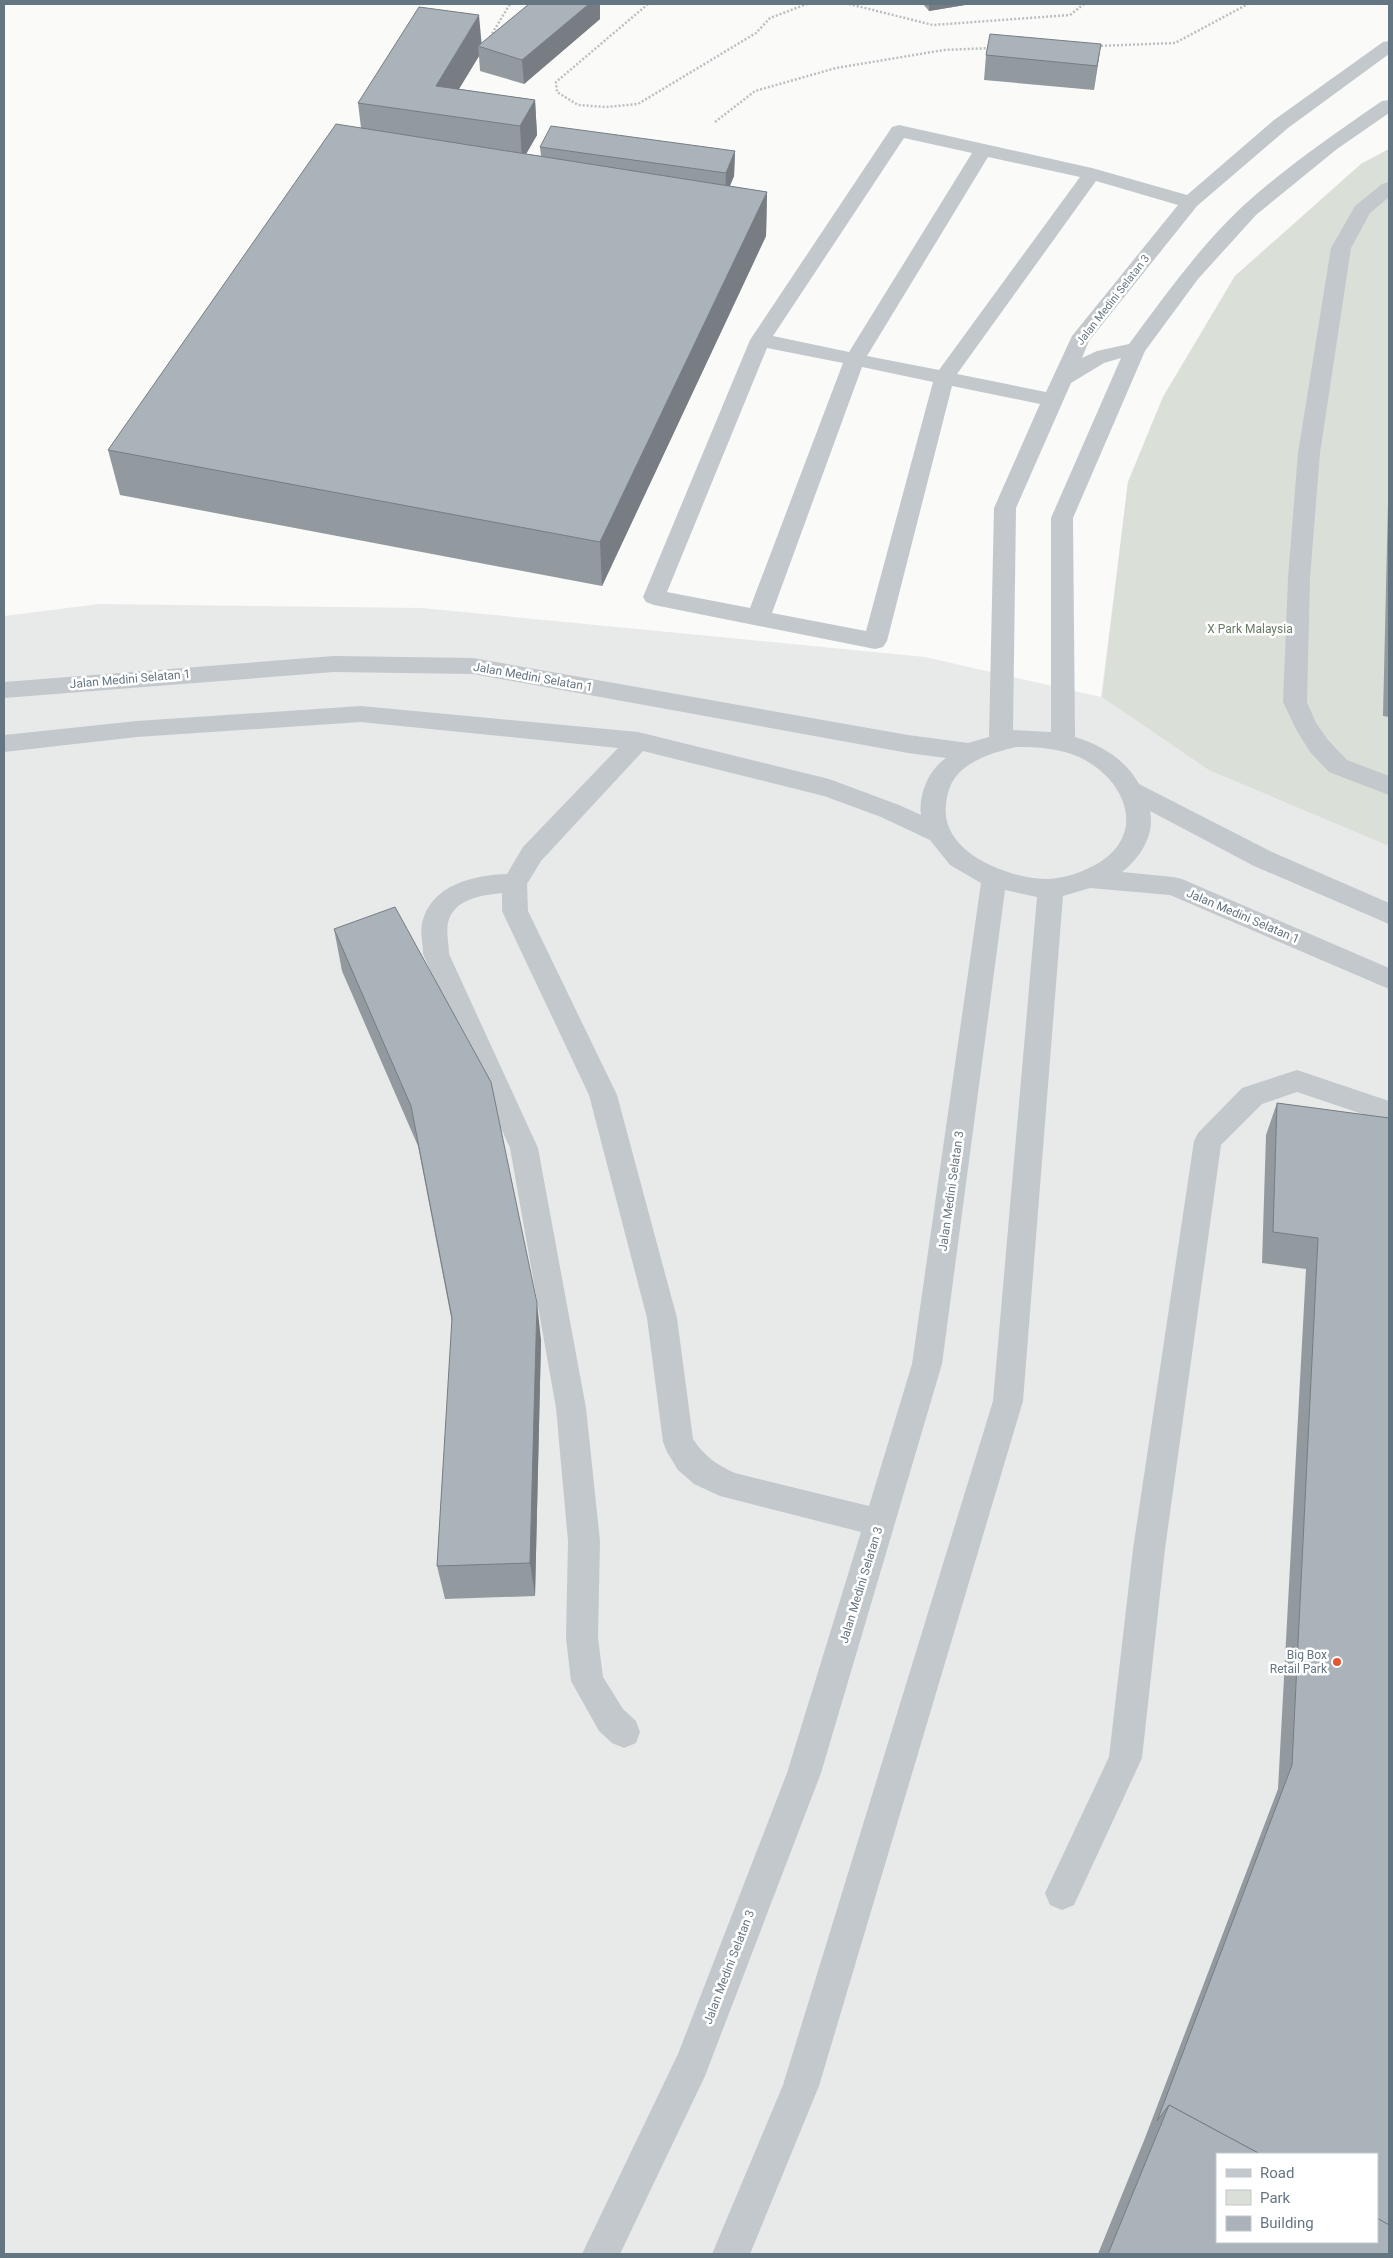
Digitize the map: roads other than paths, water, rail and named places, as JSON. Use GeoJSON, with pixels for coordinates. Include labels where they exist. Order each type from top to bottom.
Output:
{"type":"FeatureCollection","features":[{"type":"Feature","properties":{"kind":"street","name":"Jalan Medini Selatan 3"},"geometry":{"type":"LineString","coordinates":[[1001,740],[1005,508],[1079,340],[1190,202],[1281,124],[1389,46]]}},
{"type":"Feature","properties":{"kind":"street"},"geometry":{"type":"LineString","coordinates":[[1063,742],[1062,518],[1135,350],[1191,275],[1249,211],[1330,145],[1389,104]]}},
{"type":"Feature","properties":{"kind":"street"},"geometry":{"type":"LineString","coordinates":[[1092,174],[944,378],[875,641],[759,616],[654,597],[760,340],[899,131],[1092,174],[1190,202]]}},
{"type":"Feature","properties":{"kind":"street"},"geometry":{"type":"LineString","coordinates":[[759,616],[855,359],[983,150]]}},
{"type":"Feature","properties":{"kind":"street"},"geometry":{"type":"LineString","coordinates":[[1389,188],[1362,210],[1341,248],[1310,454],[1299,578],[1295,702],[1305,725],[1319,746],[1338,766],[1389,786]]}},
{"type":"Feature","properties":{"kind":"street"},"geometry":{"type":"LineString","coordinates":[[760,340],[1052,400]]}},
{"type":"Feature","properties":{"kind":"street"},"geometry":{"type":"LineString","coordinates":[[1062,379],[1093,359],[1115,351],[1135,350]]}},
{"type":"Feature","properties":{"kind":"street","name":"Jalan Medini Selatan 1"},"geometry":{"type":"LineString","coordinates":[[4,690],[334,664],[473,666],[898,742],[968,752]]}},
{"type":"Feature","properties":{"kind":"street"},"geometry":{"type":"LineString","coordinates":[[4,743],[136,729],[362,714],[638,741],[829,788],[890,811],[939,834]]}},
{"type":"Feature","properties":{"kind":"street"},"geometry":{"type":"LineString","coordinates":[[1032,738],[1063,742],[1084,749],[1119,772],[1131,790],[1137,804],[1140,821],[1131,848],[1121,860],[1107,871],[1090,879],[1070,886],[1051,888],[1032,888],[994,879],[961,860],[939,834],[933,820],[932,806],[935,789],[943,774],[954,762],[968,752],[1001,740],[1032,738]]}},
{"type":"Feature","properties":{"kind":"street"},"geometry":{"type":"LineString","coordinates":[[638,741],[532,854],[514,884],[515,911],[603,1095],[662,1318],[678,1442],[689,1460],[705,1474],[731,1486],[880,1523]]}},
{"type":"Feature","properties":{"kind":"street"},"geometry":{"type":"LineString","coordinates":[[1131,790],[1263,860],[1389,914]]}},
{"type":"Feature","properties":{"kind":"street","name":"Jalan Medini Selatan 3"},"geometry":{"type":"LineString","coordinates":[[601,2254],[692,2063],[804,1773],[927,1364],[994,879]]}},
{"type":"Feature","properties":{"kind":"street","name":"Jalan Medini Selatan 1"},"geometry":{"type":"LineString","coordinates":[[1090,879],[1173,886],[1389,979]]}},
{"type":"Feature","properties":{"kind":"street"},"geometry":{"type":"LineString","coordinates":[[514,884],[492,883],[463,891],[446,901],[435,922],[436,954],[524,1148],[571,1408],[584,1541],[582,1638],[587,1681],[611,1720],[624,1732]]}},
{"type":"Feature","properties":{"kind":"street"},"geometry":{"type":"LineString","coordinates":[[731,2254],[801,2086],[1008,1401],[1051,888]]}},
{"type":"Feature","properties":{"kind":"street"},"geometry":{"type":"LineString","coordinates":[[1062,1892],[1125,1758],[1149,1549],[1208,1140],[1252,1096],[1297,1081],[1389,1112]]}},
{"type":"Feature","properties":{"kind":"place","name":"Big Box Retail Park"},"geometry":{"type":"Point","coordinates":[1337,1662]}},
{"type":"Feature","properties":{"kind":"park label","name":"X Park Malaysia"},"geometry":{"type":"Point","coordinates":[1250,629]}}]}
